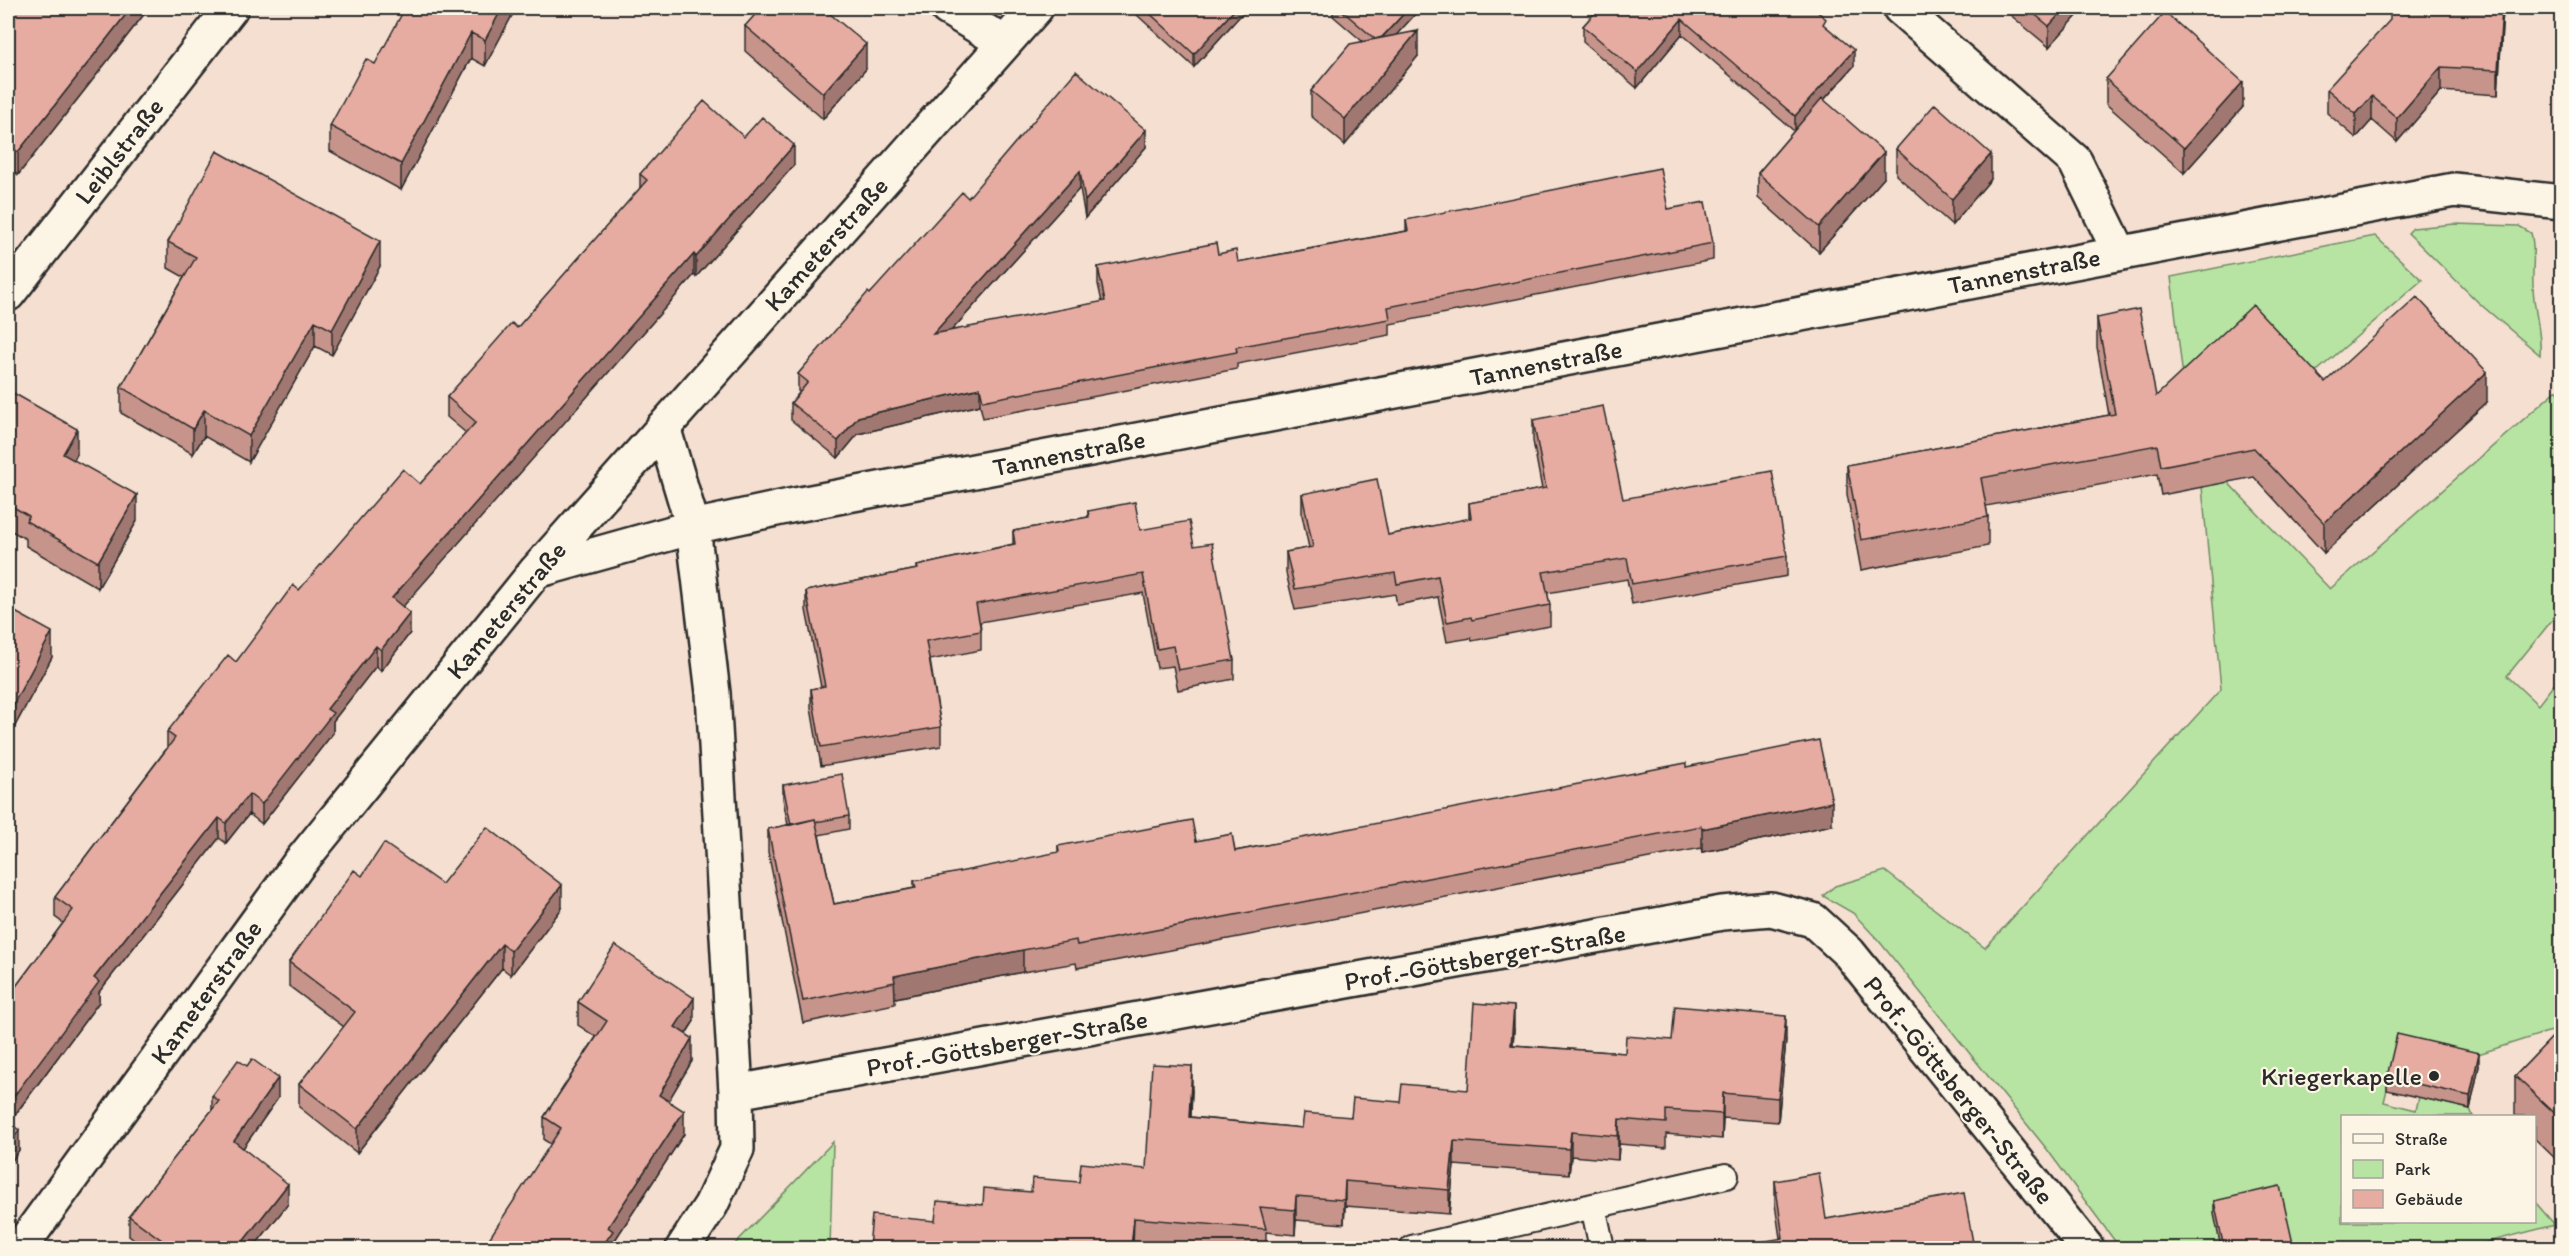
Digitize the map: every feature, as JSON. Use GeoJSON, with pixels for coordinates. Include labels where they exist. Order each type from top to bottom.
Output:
{"type":"FeatureCollection","features":[{"type":"Feature","properties":{"kind":"street","name":"Leiblstraße"},"geometry":{"type":"LineString","coordinates":[[8,294],[231,8]]}},
{"type":"Feature","properties":{"kind":"street"},"geometry":{"type":"LineString","coordinates":[[947,8],[1005,43]]}},
{"type":"Feature","properties":{"kind":"street","name":"Kameterstraße"},"geometry":{"type":"LineString","coordinates":[[20,1248],[298,865],[536,571],[1036,8]]}},
{"type":"Feature","properties":{"kind":"street"},"geometry":{"type":"LineString","coordinates":[[1900,8],[2075,161],[2120,253]]}},
{"type":"Feature","properties":{"kind":"street","name":"Tannenstraße"},"geometry":{"type":"LineString","coordinates":[[536,571],[693,527],[2454,190],[2562,202]]}},
{"type":"Feature","properties":{"kind":"street"},"geometry":{"type":"LineString","coordinates":[[663,427],[693,527],[713,693],[736,1092],[737,1149],[711,1205],[682,1248]]}},
{"type":"Feature","properties":{"kind":"street","name":"Prof.-Göttsberger-Straße"},"geometry":{"type":"LineString","coordinates":[[736,1092],[1711,916],[1771,909],[1813,920],[1849,953],[2086,1248]]}},
{"type":"Feature","properties":{"kind":"lane"},"geometry":{"type":"LineString","coordinates":[[1412,1248],[1726,1176]]}},
{"type":"Feature","properties":{"kind":"lane"},"geometry":{"type":"LineString","coordinates":[[1593,1206],[1602,1248]]}},
{"type":"Feature","properties":{"kind":"green space"},"geometry":{"type":"Polygon","coordinates":[[[2455,224],[2519,226],[2531,233],[2534,253],[2533,294],[2540,337],[2540,355],[2480,304],[2408,233],[2413,228],[2455,224]]]}},
{"type":"Feature","properties":{"kind":"green space"},"geometry":{"type":"Polygon","coordinates":[[[2375,236],[2422,280],[2301,385],[2215,469],[2330,589],[2557,390],[2562,399],[2561,609],[2507,676],[2538,705],[2555,683],[2561,690],[2561,1037],[2554,1030],[2472,1056],[2397,1047],[2384,1102],[2416,1110],[2419,1097],[2470,1109],[2473,1115],[2341,1115],[2341,1223],[2536,1223],[2536,1203],[2555,1225],[2464,1248],[2120,1248],[2046,1148],[1879,941],[1853,913],[1823,896],[1835,886],[1885,871],[1985,948],[2221,689],[2202,487],[2187,411],[2171,277],[2375,236]]]}},
{"type":"Feature","properties":{"kind":"green space"},"geometry":{"type":"Polygon","coordinates":[[[833,1142],[830,1248],[731,1248],[833,1142]]]}},
{"type":"Feature","properties":{"kind":"building"},"geometry":{"type":"Polygon","coordinates":[[[8,8],[131,8],[18,152],[13,148],[8,156],[8,8]]]}},
{"type":"Feature","properties":{"kind":"building"},"geometry":{"type":"Polygon","coordinates":[[[405,8],[502,8],[485,40],[471,33],[401,164],[330,126],[366,59],[375,64],[405,8]]]}},
{"type":"Feature","properties":{"kind":"building"},"geometry":{"type":"Polygon","coordinates":[[[761,8],[823,8],[866,44],[823,93],[745,26],[761,8]]]}},
{"type":"Feature","properties":{"kind":"building"},"geometry":{"type":"Polygon","coordinates":[[[1144,8],[1236,8],[1194,54],[1144,8]]]}},
{"type":"Feature","properties":{"kind":"building"},"geometry":{"type":"Polygon","coordinates":[[[1339,8],[1409,8],[1382,37],[1375,39],[1339,8]]]}},
{"type":"Feature","properties":{"kind":"building"},"geometry":{"type":"Polygon","coordinates":[[[1599,8],[1813,8],[1826,19],[1823,24],[1854,50],[1795,116],[1682,19],[1637,72],[1583,26],[1599,8]]]}},
{"type":"Feature","properties":{"kind":"building"},"geometry":{"type":"Polygon","coordinates":[[[2027,8],[2065,8],[2049,26],[2027,8]]]}},
{"type":"Feature","properties":{"kind":"building"},"geometry":{"type":"Polygon","coordinates":[[[2390,8],[2502,8],[2498,70],[2441,67],[2397,118],[2372,96],[2356,114],[2327,89],[2390,20],[2390,8]]]}},
{"type":"Feature","properties":{"kind":"building"},"geometry":{"type":"Polygon","coordinates":[[[2165,12],[2243,82],[2184,148],[2106,79],[2165,12]]]}},
{"type":"Feature","properties":{"kind":"building"},"geometry":{"type":"Polygon","coordinates":[[[1418,31],[1345,119],[1311,91],[1350,44],[1418,31]]]}},
{"type":"Feature","properties":{"kind":"building"},"geometry":{"type":"Polygon","coordinates":[[[1076,71],[1146,130],[1085,201],[1080,171],[933,334],[1105,301],[1098,267],[1216,243],[1218,254],[1236,250],[1238,262],[1408,231],[1406,220],[1660,168],[1668,209],[1705,202],[1713,243],[1388,307],[1390,319],[1236,347],[1237,352],[983,401],[980,388],[858,417],[838,441],[791,403],[808,382],[798,374],[868,292],[870,294],[962,192],[968,198],[1076,71]]]}},
{"type":"Feature","properties":{"kind":"building"},"geometry":{"type":"Polygon","coordinates":[[[1822,98],[1884,152],[1819,227],[1758,173],[1822,98]]]}},
{"type":"Feature","properties":{"kind":"building"},"geometry":{"type":"Polygon","coordinates":[[[704,101],[744,137],[762,117],[794,145],[696,257],[694,254],[392,598],[410,613],[381,650],[376,646],[327,709],[333,713],[262,804],[249,794],[226,823],[219,818],[94,978],[99,982],[8,1104],[8,997],[73,910],[55,897],[175,738],[167,732],[228,655],[236,662],[293,585],[299,590],[403,469],[420,484],[476,422],[447,397],[512,323],[517,328],[647,180],[640,174],[704,101]]]}},
{"type":"Feature","properties":{"kind":"building"},"geometry":{"type":"Polygon","coordinates":[[[1935,104],[1991,154],[1952,199],[1896,149],[1935,104]]]}},
{"type":"Feature","properties":{"kind":"building"},"geometry":{"type":"Polygon","coordinates":[[[217,151],[380,241],[332,330],[315,321],[249,436],[204,410],[193,429],[121,387],[196,257],[168,242],[217,151]]]}},
{"type":"Feature","properties":{"kind":"building"},"geometry":{"type":"Polygon","coordinates":[[[2417,297],[2487,372],[2324,523],[2254,448],[2161,466],[2157,445],[1981,478],[1988,517],[1861,540],[1847,465],[2115,414],[2097,318],[2139,309],[2156,396],[2253,305],[2325,382],[2417,297]]]}},
{"type":"Feature","properties":{"kind":"building"},"geometry":{"type":"Polygon","coordinates":[[[8,390],[77,429],[63,454],[137,495],[98,562],[26,521],[29,516],[8,504],[8,390]]]}},
{"type":"Feature","properties":{"kind":"building"},"geometry":{"type":"Polygon","coordinates":[[[1603,406],[1623,499],[1772,471],[1787,556],[1632,584],[1627,558],[1543,572],[1550,605],[1472,620],[1471,617],[1447,622],[1438,576],[1397,584],[1395,573],[1295,589],[1286,552],[1313,547],[1302,494],[1377,479],[1388,535],[1471,518],[1469,503],[1546,488],[1533,420],[1603,406]]]}},
{"type":"Feature","properties":{"kind":"building"},"geometry":{"type":"Polygon","coordinates":[[[1135,502],[1140,530],[1189,521],[1194,546],[1212,543],[1234,660],[1178,670],[1173,646],[1157,649],[1143,574],[976,604],[981,631],[926,641],[941,727],[821,747],[811,689],[825,686],[806,591],[918,569],[917,566],[1015,544],[1013,531],[1089,517],[1088,511],[1135,502]]]}},
{"type":"Feature","properties":{"kind":"building"},"geometry":{"type":"Polygon","coordinates":[[[8,608],[52,632],[9,712],[8,711],[8,608]]]}},
{"type":"Feature","properties":{"kind":"building"},"geometry":{"type":"Polygon","coordinates":[[[2562,645],[2562,659],[2555,651],[2562,645]]]}},
{"type":"Feature","properties":{"kind":"building"},"geometry":{"type":"Polygon","coordinates":[[[1819,740],[1832,802],[1702,829],[1701,826],[1077,945],[1076,940],[1023,950],[894,976],[895,982],[803,1001],[768,829],[815,819],[834,904],[916,888],[914,881],[1059,852],[1058,846],[1192,820],[1196,841],[1232,834],[1235,851],[1686,763],[1686,767],[1819,740]]]}},
{"type":"Feature","properties":{"kind":"building"},"geometry":{"type":"Polygon","coordinates":[[[842,774],[849,816],[816,822],[815,819],[791,825],[783,785],[842,774]]]}},
{"type":"Feature","properties":{"kind":"building"},"geometry":{"type":"Polygon","coordinates":[[[487,827],[562,885],[511,951],[502,944],[357,1129],[299,1084],[355,1012],[289,962],[354,870],[362,876],[384,843],[442,884],[487,827]]]}},
{"type":"Feature","properties":{"kind":"building"},"geometry":{"type":"Polygon","coordinates":[[[615,945],[694,998],[675,1027],[692,1038],[659,1095],[684,1111],[608,1227],[613,1231],[601,1248],[483,1248],[561,1128],[544,1117],[607,1021],[578,1002],[615,945]]]}},
{"type":"Feature","properties":{"kind":"building"},"geometry":{"type":"Polygon","coordinates":[[[1474,1003],[1514,1006],[1511,1045],[1625,1053],[1626,1036],[1672,1040],[1675,1006],[1786,1016],[1778,1098],[1723,1093],[1722,1114],[1666,1110],[1666,1123],[1619,1119],[1618,1136],[1571,1132],[1569,1149],[1454,1141],[1449,1190],[1345,1181],[1344,1200],[1296,1196],[1295,1210],[1260,1207],[1266,1229],[1134,1218],[1131,1248],[1074,1246],[1074,1248],[869,1248],[872,1215],[935,1221],[937,1201],[983,1205],[984,1188],[1031,1192],[1032,1178],[1079,1182],[1081,1163],[1146,1169],[1152,1064],[1192,1066],[1189,1117],[1302,1128],[1304,1113],[1351,1117],[1353,1098],[1400,1102],[1402,1084],[1468,1090],[1474,1003]]]}},
{"type":"Feature","properties":{"kind":"building"},"geometry":{"type":"Polygon","coordinates":[[[2562,1027],[2562,1120],[2515,1076],[2562,1027]]]}},
{"type":"Feature","properties":{"kind":"building","name":"Kriegerkapelle"},"geometry":{"type":"Polygon","coordinates":[[[2397,1034],[2479,1053],[2470,1096],[2387,1077],[2397,1034]]]}},
{"type":"Feature","properties":{"kind":"building"},"geometry":{"type":"Polygon","coordinates":[[[252,1059],[278,1078],[234,1141],[288,1184],[238,1248],[173,1248],[129,1216],[219,1101],[212,1096],[238,1060],[247,1066],[252,1059]]]}},
{"type":"Feature","properties":{"kind":"building"},"geometry":{"type":"Polygon","coordinates":[[[8,1122],[19,1130],[8,1146],[8,1122]]]}},
{"type":"Feature","properties":{"kind":"building"},"geometry":{"type":"Polygon","coordinates":[[[1819,1173],[1826,1219],[1964,1193],[1974,1248],[1727,1248],[1783,1238],[1775,1181],[1819,1173]]]}},
{"type":"Feature","properties":{"kind":"building"},"geometry":{"type":"Polygon","coordinates":[[[2280,1186],[2294,1248],[2224,1248],[2214,1201],[2280,1186]]]}},
{"type":"Feature","properties":{"kind":"place","name":"Kriegerkapelle"},"geometry":{"type":"Point","coordinates":[2434,1076]}}]}
